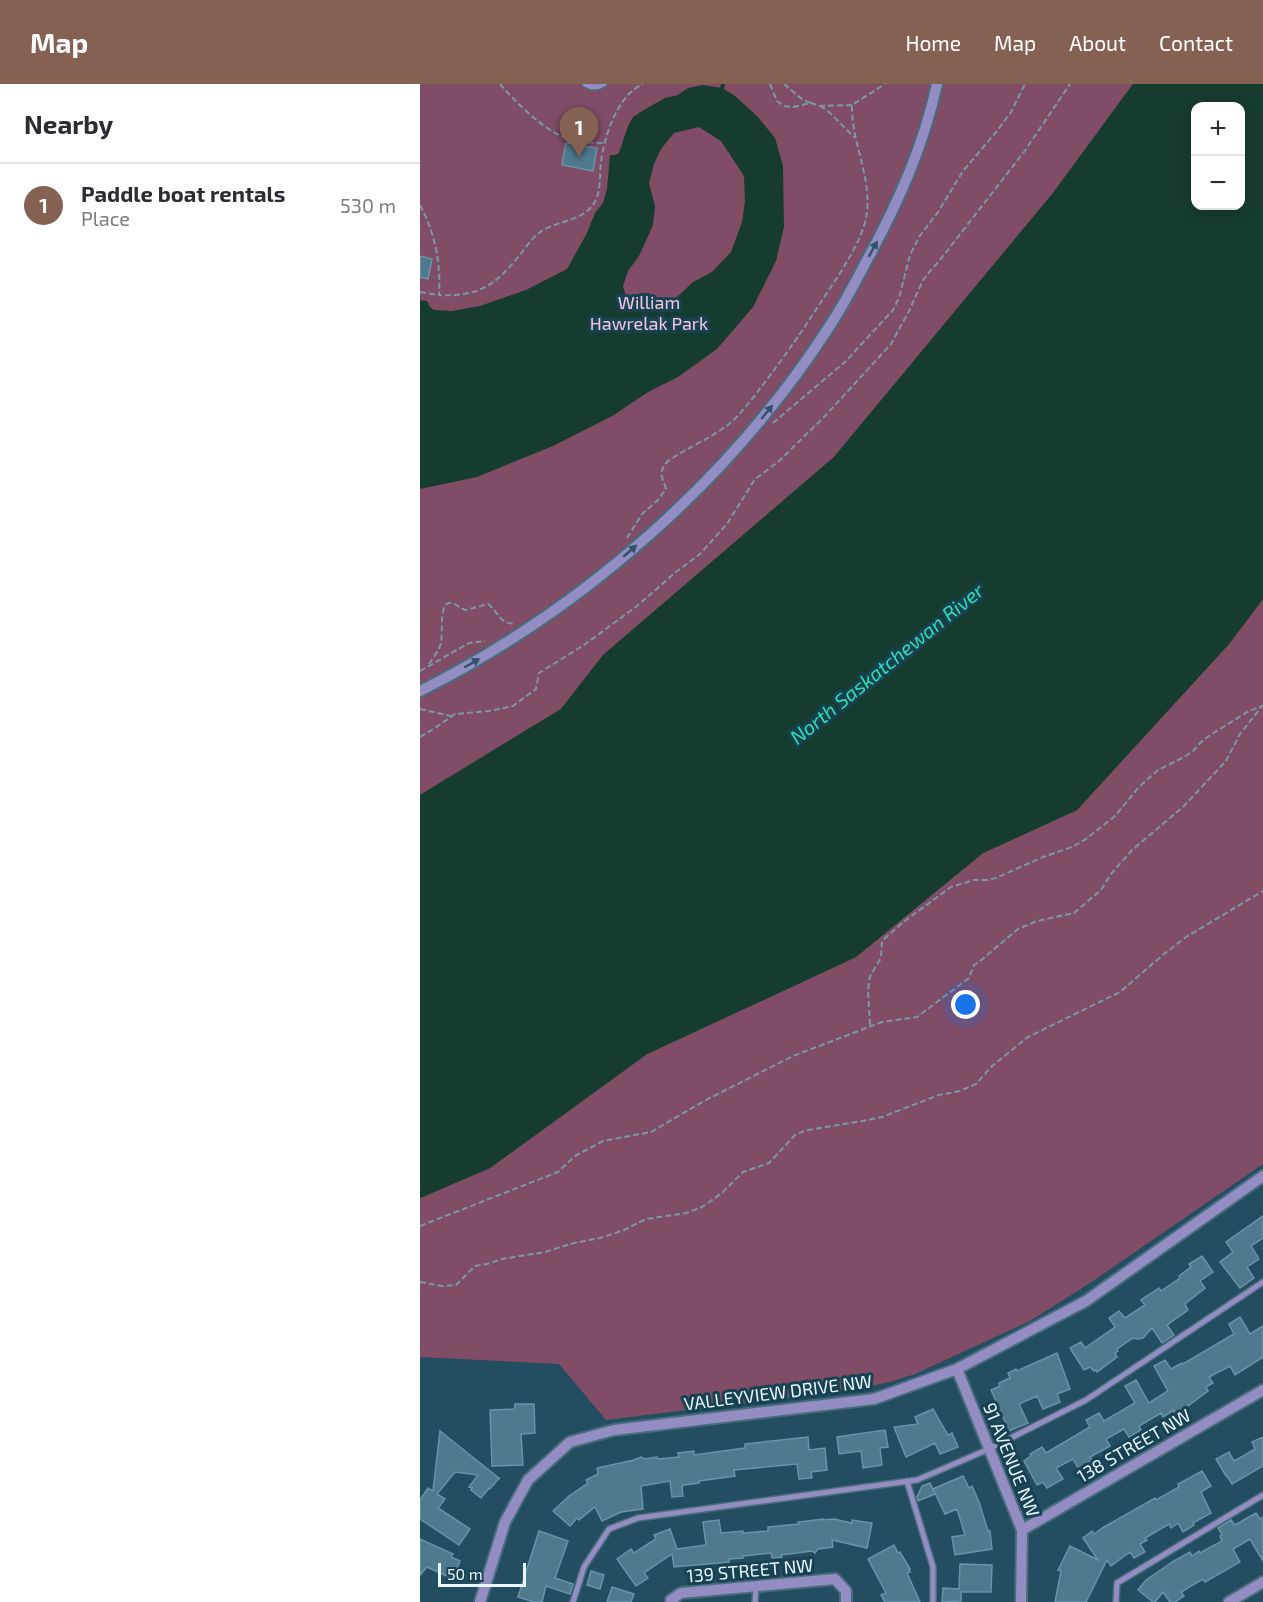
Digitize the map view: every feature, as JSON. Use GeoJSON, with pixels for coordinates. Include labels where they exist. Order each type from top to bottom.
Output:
{"type":"FeatureCollection","features":[{"type":"Feature","properties":{"kind":"street"},"geometry":{"type":"LineString","coordinates":[[420,690],[473,663],[535,624],[612,567],[693,494],[751,431],[790,383],[828,329],[855,284],[902,192],[919,148],[937,84]]}},
{"type":"Feature","properties":{"kind":"street","name":"VALLEYVIEW DRIVE NW"},"geometry":{"type":"LineString","coordinates":[[480,1602],[504,1522],[528,1480],[570,1442],[614,1430],[874,1399],[957,1370],[1086,1301],[1263,1176]]}},
{"type":"Feature","properties":{"kind":"street","name":"91 AVENUE NW"},"geometry":{"type":"LineString","coordinates":[[957,1370],[1022,1530],[1021,1602]]}},
{"type":"Feature","properties":{"kind":"street","name":"138 STREET NW"},"geometry":{"type":"LineString","coordinates":[[1022,1530],[1263,1390]]}},
{"type":"Feature","properties":{"kind":"street","name":"139 STREET NW"},"geometry":{"type":"LineString","coordinates":[[671,1601],[681,1593],[835,1579],[846,1592],[846,1602]]}},
{"type":"Feature","properties":{"kind":"street"},"geometry":{"type":"LineString","coordinates":[[1229,1602],[1263,1582]]}},
{"type":"Feature","properties":{"kind":"lane"},"geometry":{"type":"LineString","coordinates":[[585,84],[590,87],[599,87],[604,84]]}},
{"type":"Feature","properties":{"kind":"lane"},"geometry":{"type":"LineString","coordinates":[[573,1602],[584,1567],[609,1530],[638,1518],[917,1480],[989,1449],[1086,1400],[1263,1282]]}},
{"type":"Feature","properties":{"kind":"lane"},"geometry":{"type":"LineString","coordinates":[[907,1481],[933,1567],[933,1602]]}},
{"type":"Feature","properties":{"kind":"lane"},"geometry":{"type":"LineString","coordinates":[[1116,1602],[1117,1583],[1263,1496]]}},
{"type":"Feature","properties":{"kind":"lane"},"geometry":{"type":"LineString","coordinates":[[755,1602],[756,1586]]}},
{"type":"Feature","properties":{"kind":"path"},"geometry":{"type":"LineString","coordinates":[[500,84],[515,101],[553,132],[564,138],[604,143]]}},
{"type":"Feature","properties":{"kind":"path"},"geometry":{"type":"LineString","coordinates":[[420,292],[439,295],[465,294],[480,290],[506,272],[540,232],[580,215],[592,207],[598,191],[604,143],[620,106],[631,91],[643,84]]}},
{"type":"Feature","properties":{"kind":"path"},"geometry":{"type":"LineString","coordinates":[[770,84],[777,101],[784,106],[811,104]]}},
{"type":"Feature","properties":{"kind":"path"},"geometry":{"type":"LineString","coordinates":[[784,84],[803,100],[820,106],[852,105],[885,84]]}},
{"type":"Feature","properties":{"kind":"path"},"geometry":{"type":"LineString","coordinates":[[420,737],[455,714],[513,706],[536,689],[539,673],[610,626],[700,554],[727,524],[755,479],[778,462],[891,344],[923,280],[1024,152],[1070,84]]}},
{"type":"Feature","properties":{"kind":"path"},"geometry":{"type":"LineString","coordinates":[[624,542],[642,514],[657,501],[666,489],[661,475],[663,466],[735,418],[774,371],[801,333],[861,235],[868,202],[865,175],[855,138],[852,105]]}},
{"type":"Feature","properties":{"kind":"path"},"geometry":{"type":"LineString","coordinates":[[820,106],[855,138]]}},
{"type":"Feature","properties":{"kind":"path"},"geometry":{"type":"LineString","coordinates":[[420,205],[435,244],[439,262],[439,295]]}},
{"type":"Feature","properties":{"kind":"path"},"geometry":{"type":"LineString","coordinates":[[420,213],[424,214]]}},
{"type":"Feature","properties":{"kind":"path"},"geometry":{"type":"LineString","coordinates":[[735,418],[740,423]]}},
{"type":"Feature","properties":{"kind":"path"},"geometry":{"type":"LineString","coordinates":[[427,666],[441,643],[442,612],[448,603],[466,610],[488,604],[501,620],[508,624],[517,624],[510,629]]}},
{"type":"Feature","properties":{"kind":"path"},"geometry":{"type":"LineString","coordinates":[[420,671],[469,643],[488,640]]}},
{"type":"Feature","properties":{"kind":"path"},"geometry":{"type":"LineString","coordinates":[[870,1026],[868,990],[870,976],[881,958],[882,941],[902,923],[951,887],[974,880],[996,878],[1043,857],[1072,848],[1115,816],[1144,782],[1158,770],[1193,752],[1203,740],[1249,711],[1262,706]]}},
{"type":"Feature","properties":{"kind":"path"},"geometry":{"type":"LineString","coordinates":[[420,1226],[558,1172],[575,1156],[603,1140],[651,1132],[704,1101],[793,1056],[882,1022],[917,1017],[969,978],[974,965],[1018,928],[1037,921],[1074,913],[1101,890],[1111,874],[1132,850],[1183,807],[1226,761],[1239,734],[1262,706]]}},
{"type":"Feature","properties":{"kind":"path"},"geometry":{"type":"LineString","coordinates":[[420,708],[451,716]]}},
{"type":"Feature","properties":{"kind":"path"},"geometry":{"type":"LineString","coordinates":[[420,1282],[442,1286],[456,1285],[475,1266],[600,1238],[646,1219],[686,1213],[702,1207],[716,1197],[743,1172],[769,1163],[796,1134],[882,1117],[939,1095],[960,1092],[976,1084],[991,1067],[1028,1037],[1120,992],[1186,938],[1263,891]]}},
{"type":"Feature","properties":{"kind":"green space","name":"William Hawrelak Park"},"geometry":{"type":"Polygon","coordinates":[[[420,84],[1133,84],[1053,193],[834,457],[603,655],[561,709],[420,795],[420,84]]]}},
{"type":"Feature","properties":{"kind":"green space"},"geometry":{"type":"Polygon","coordinates":[[[1263,599],[1263,1164],[1090,1283],[1030,1321],[915,1374],[890,1382],[857,1389],[606,1420],[559,1364],[420,1357],[420,1198],[490,1168],[647,1054],[856,957],[983,853],[1077,810],[1229,644],[1263,599]]]}},
{"type":"Feature","properties":{"kind":"water","name":"North Saskatchewan River"},"geometry":{"type":"Polygon","coordinates":[[[1133,84],[1263,84],[1263,599],[1229,644],[1077,810],[983,853],[856,957],[647,1054],[490,1168],[420,1198],[420,795],[561,709],[603,655],[834,457],[1053,193],[1133,84]]]}},
{"type":"Feature","properties":{"kind":"water"},"geometry":{"type":"Polygon","coordinates":[[[703,85],[722,88],[734,95],[758,117],[775,138],[783,166],[784,227],[776,261],[753,307],[717,349],[678,377],[648,392],[614,415],[553,446],[477,477],[420,489],[420,300],[427,301],[434,310],[452,311],[480,306],[526,290],[567,269],[595,213],[603,203],[607,189],[610,155],[619,153],[633,117],[665,98],[678,95],[688,88],[703,85]],[[699,127],[674,133],[661,149],[649,183],[655,206],[653,225],[639,256],[628,271],[623,286],[626,297],[636,304],[656,304],[676,298],[693,282],[712,272],[731,252],[742,222],[745,201],[744,176],[721,141],[699,127]]]}},
{"type":"Feature","properties":{"kind":"building"},"geometry":{"type":"Polygon","coordinates":[[[566,143],[597,148],[593,171],[562,165],[566,143]]]}},
{"type":"Feature","properties":{"kind":"building"},"geometry":{"type":"Polygon","coordinates":[[[420,256],[432,259],[428,279],[420,277],[420,256]]]}},
{"type":"Feature","properties":{"kind":"building"},"geometry":{"type":"Polygon","coordinates":[[[1263,1216],[1263,1238],[1251,1246],[1259,1259],[1247,1267],[1254,1278],[1240,1288],[1220,1262],[1233,1252],[1226,1242],[1263,1216]]]}},
{"type":"Feature","properties":{"kind":"building"},"geometry":{"type":"Polygon","coordinates":[[[1202,1256],[1213,1272],[1200,1281],[1205,1288],[1185,1304],[1188,1310],[1167,1325],[1174,1335],[1162,1343],[1152,1328],[1143,1338],[1133,1338],[1117,1349],[1115,1353],[1117,1357],[1097,1372],[1090,1367],[1084,1370],[1070,1348],[1081,1342],[1085,1348],[1115,1327],[1109,1318],[1119,1311],[1125,1318],[1145,1305],[1141,1300],[1159,1288],[1161,1291],[1180,1278],[1179,1276],[1191,1267],[1189,1264],[1202,1256]]]}},
{"type":"Feature","properties":{"kind":"building"},"geometry":{"type":"Polygon","coordinates":[[[1240,1317],[1250,1334],[1263,1326],[1263,1357],[1235,1375],[1230,1366],[1209,1377],[1213,1383],[1206,1387],[1208,1391],[1189,1405],[1163,1417],[1161,1413],[1139,1426],[1141,1430],[1129,1437],[1124,1429],[1106,1439],[1110,1446],[1090,1457],[1092,1460],[1078,1468],[1073,1459],[1056,1468],[1063,1479],[1047,1488],[1043,1482],[1037,1485],[1024,1461],[1031,1456],[1030,1454],[1042,1447],[1046,1453],[1090,1427],[1086,1420],[1099,1413],[1104,1421],[1135,1403],[1125,1386],[1136,1380],[1149,1403],[1168,1391],[1154,1366],[1165,1360],[1171,1369],[1183,1364],[1234,1334],[1229,1324],[1240,1317]]]}},
{"type":"Feature","properties":{"kind":"building"},"geometry":{"type":"Polygon","coordinates":[[[1057,1353],[1070,1389],[1057,1394],[1060,1402],[1043,1409],[1037,1396],[1019,1404],[1028,1423],[1009,1431],[991,1390],[1010,1378],[1008,1373],[1057,1353]]]}},
{"type":"Feature","properties":{"kind":"building"},"geometry":{"type":"Polygon","coordinates":[[[515,1404],[534,1404],[535,1433],[521,1434],[523,1465],[492,1466],[490,1410],[515,1409],[515,1404]]]}},
{"type":"Feature","properties":{"kind":"building"},"geometry":{"type":"Polygon","coordinates":[[[933,1409],[948,1435],[952,1433],[958,1447],[940,1454],[935,1443],[906,1457],[894,1427],[918,1424],[915,1417],[933,1409]]]}},
{"type":"Feature","properties":{"kind":"building"},"geometry":{"type":"Polygon","coordinates":[[[885,1430],[888,1447],[880,1448],[882,1465],[863,1468],[861,1451],[839,1454],[837,1437],[885,1430]]]}},
{"type":"Feature","properties":{"kind":"building"},"geometry":{"type":"Polygon","coordinates":[[[440,1431],[499,1478],[481,1498],[469,1487],[478,1475],[455,1472],[437,1494],[445,1499],[438,1508],[470,1529],[459,1545],[420,1519],[420,1500],[428,1488],[433,1491],[440,1431]]]}},
{"type":"Feature","properties":{"kind":"building"},"geometry":{"type":"Polygon","coordinates":[[[808,1437],[809,1450],[825,1448],[827,1470],[811,1472],[812,1478],[799,1479],[797,1464],[734,1470],[735,1476],[682,1486],[683,1496],[672,1497],[670,1481],[641,1486],[643,1509],[621,1512],[602,1521],[595,1507],[579,1520],[577,1518],[570,1526],[553,1511],[588,1483],[586,1480],[598,1474],[597,1468],[641,1457],[645,1459],[657,1457],[658,1459],[679,1457],[678,1453],[694,1451],[694,1455],[745,1448],[745,1444],[808,1437]]]}},
{"type":"Feature","properties":{"kind":"building"},"geometry":{"type":"Polygon","coordinates":[[[1263,1437],[1263,1466],[1232,1484],[1216,1459],[1229,1452],[1234,1461],[1255,1449],[1252,1442],[1263,1437]]]}},
{"type":"Feature","properties":{"kind":"building"},"geometry":{"type":"Polygon","coordinates":[[[1202,1471],[1211,1486],[1201,1492],[1211,1513],[1193,1523],[1194,1525],[1183,1532],[1178,1523],[1171,1528],[1169,1524],[1145,1538],[1147,1540],[1140,1544],[1145,1552],[1134,1558],[1130,1552],[1111,1566],[1107,1560],[1086,1602],[1055,1602],[1061,1571],[1058,1570],[1070,1546],[1098,1560],[1083,1538],[1092,1531],[1094,1534],[1155,1498],[1156,1500],[1179,1487],[1178,1484],[1202,1471]]]}},
{"type":"Feature","properties":{"kind":"building"},"geometry":{"type":"Polygon","coordinates":[[[963,1476],[969,1488],[972,1486],[979,1502],[988,1531],[990,1531],[992,1549],[955,1555],[952,1537],[965,1535],[957,1509],[945,1514],[933,1489],[963,1476]]]}},
{"type":"Feature","properties":{"kind":"building"},"geometry":{"type":"Polygon","coordinates":[[[930,1483],[935,1494],[918,1501],[917,1497],[922,1486],[930,1483]]]}},
{"type":"Feature","properties":{"kind":"building"},"geometry":{"type":"Polygon","coordinates":[[[1256,1513],[1260,1519],[1263,1517],[1263,1561],[1250,1539],[1233,1549],[1240,1562],[1205,1582],[1203,1579],[1181,1592],[1184,1596],[1175,1602],[1170,1602],[1163,1592],[1153,1602],[1138,1590],[1146,1580],[1174,1561],[1190,1552],[1192,1556],[1199,1551],[1200,1553],[1222,1541],[1218,1528],[1231,1520],[1235,1525],[1256,1513]]]}},
{"type":"Feature","properties":{"kind":"building"},"geometry":{"type":"Polygon","coordinates":[[[823,1519],[872,1523],[867,1548],[832,1540],[833,1547],[818,1549],[815,1553],[812,1551],[772,1558],[771,1553],[729,1559],[729,1562],[674,1567],[672,1554],[644,1573],[648,1578],[636,1586],[617,1559],[631,1549],[634,1553],[656,1539],[654,1535],[670,1529],[677,1549],[706,1545],[703,1522],[719,1520],[721,1533],[743,1531],[743,1533],[768,1531],[768,1527],[823,1519]]]}},
{"type":"Feature","properties":{"kind":"building"},"geometry":{"type":"Polygon","coordinates":[[[539,1531],[568,1541],[555,1578],[573,1584],[570,1594],[546,1586],[542,1602],[534,1602],[518,1597],[539,1531]]]}},
{"type":"Feature","properties":{"kind":"building"},"geometry":{"type":"Polygon","coordinates":[[[420,1539],[453,1554],[451,1557],[460,1561],[453,1579],[427,1567],[420,1575],[420,1539]]]}},
{"type":"Feature","properties":{"kind":"building"},"geometry":{"type":"Polygon","coordinates":[[[894,1545],[910,1569],[907,1573],[920,1602],[885,1602],[881,1595],[886,1593],[868,1559],[894,1545]]]}},
{"type":"Feature","properties":{"kind":"building"},"geometry":{"type":"Polygon","coordinates":[[[960,1564],[992,1565],[991,1592],[961,1592],[961,1601],[942,1602],[943,1588],[959,1589],[960,1564]]]}},
{"type":"Feature","properties":{"kind":"building"},"geometry":{"type":"Polygon","coordinates":[[[591,1571],[604,1575],[600,1589],[587,1585],[591,1571]]]}},
{"type":"Feature","properties":{"kind":"building"},"geometry":{"type":"Polygon","coordinates":[[[612,1587],[634,1594],[631,1602],[607,1602],[612,1587]]]}},
{"type":"Feature","properties":{"kind":"waterway"},"geometry":{"type":"LineString","coordinates":[[722,88],[723,84]]}},
{"type":"Feature","properties":{"kind":"place","name":"Paddle boat rentals"},"geometry":{"type":"Point","coordinates":[579,157]}}]}
